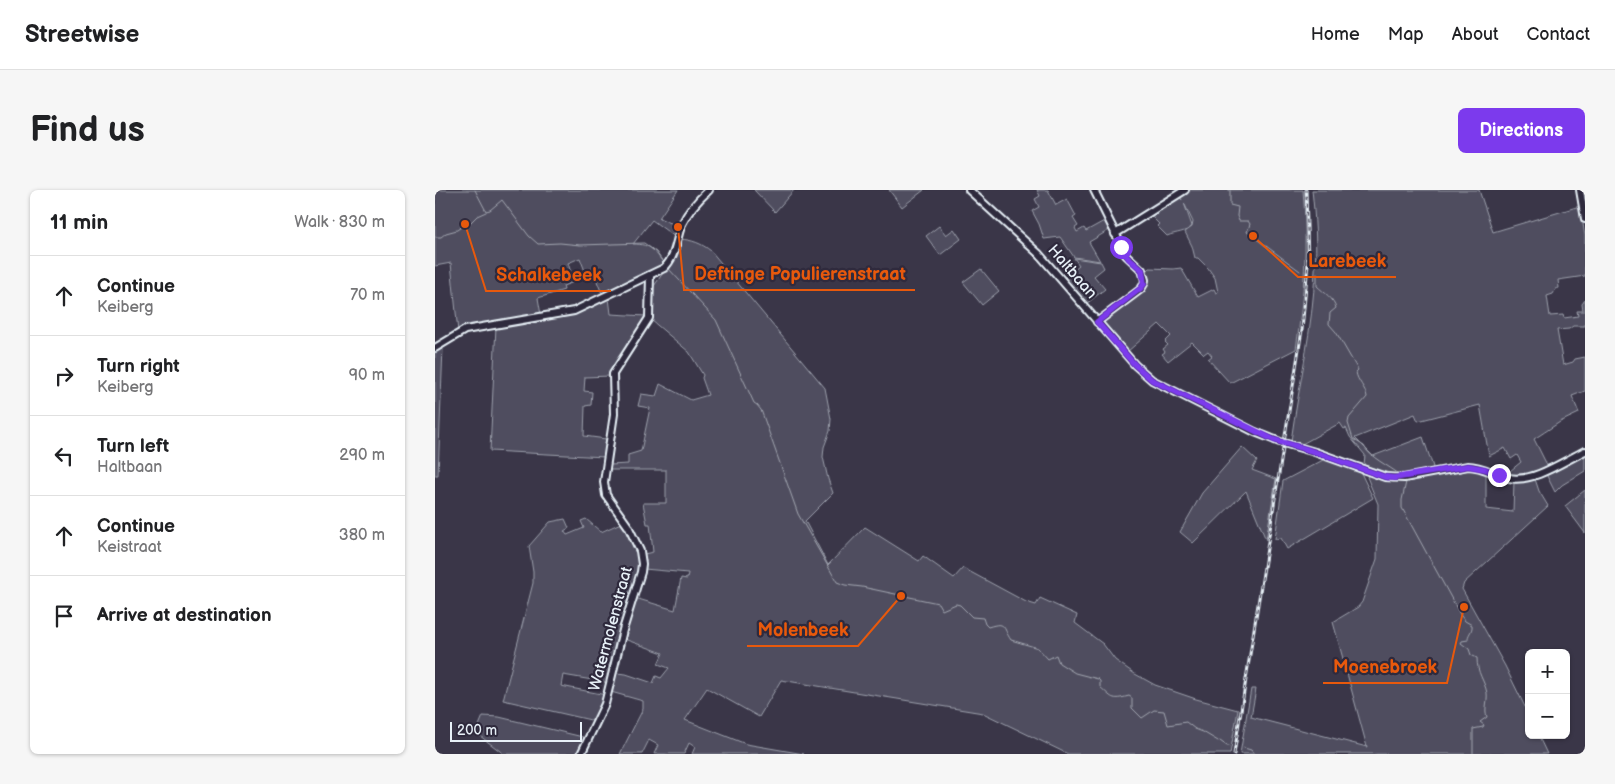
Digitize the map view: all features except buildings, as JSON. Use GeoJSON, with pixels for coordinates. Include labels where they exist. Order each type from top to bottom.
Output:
{"type":"FeatureCollection","features":[{"type":"Feature","properties":{"kind":"street"},"geometry":{"type":"LineString","coordinates":[[435,348],[465,330],[573,310],[650,275],[669,263],[686,217],[695,204],[709,190]]}},
{"type":"Feature","properties":{"kind":"street","name":"Haltbaan"},"geometry":{"type":"LineString","coordinates":[[969,190],[1039,254],[1135,365],[1152,380],[1255,432],[1385,477],[1394,478],[1468,466],[1476,466],[1513,479],[1529,478],[1585,451]]}},
{"type":"Feature","properties":{"kind":"street"},"geometry":{"type":"LineString","coordinates":[[1093,190],[1129,259],[1142,270],[1144,284],[1097,322]]}},
{"type":"Feature","properties":{"kind":"street"},"geometry":{"type":"LineString","coordinates":[[1580,190],[1585,219]]}},
{"type":"Feature","properties":{"kind":"street"},"geometry":{"type":"LineString","coordinates":[[1115,234],[1181,192]]}},
{"type":"Feature","properties":{"kind":"street","name":"Watermolenstraat"},"geometry":{"type":"LineString","coordinates":[[581,754],[606,700],[623,630],[641,572],[640,550],[628,526],[606,495],[604,482],[614,414],[613,374],[649,318],[650,275]]}},
{"type":"Feature","properties":{"kind":"shaded area"},"geometry":{"type":"Polygon","coordinates":[[[435,190],[678,190],[659,218],[673,224],[678,229],[675,237],[652,220],[633,244],[649,247],[665,265],[603,296],[592,269],[585,271],[580,258],[568,263],[574,282],[563,286],[564,290],[538,298],[541,315],[458,332],[451,263],[435,266],[435,190]]]}},
{"type":"Feature","properties":{"kind":"shaded area"},"geometry":{"type":"Polygon","coordinates":[[[754,190],[794,190],[775,212],[754,190]]]}},
{"type":"Feature","properties":{"kind":"shaded area"},"geometry":{"type":"Polygon","coordinates":[[[889,190],[924,190],[902,207],[889,190]]]}},
{"type":"Feature","properties":{"kind":"shaded area"},"geometry":{"type":"Polygon","coordinates":[[[1037,190],[1048,190],[1056,205],[1067,199],[1076,216],[1073,218],[1078,226],[1075,228],[1077,232],[1084,228],[1086,231],[1106,220],[1111,229],[1089,242],[1100,261],[1074,257],[1060,237],[1044,239],[1032,211],[1039,207],[1035,199],[1040,196],[1037,190]]]}},
{"type":"Feature","properties":{"kind":"shaded area"},"geometry":{"type":"Polygon","coordinates":[[[1187,190],[1303,190],[1304,270],[1296,349],[1230,383],[1208,359],[1212,356],[1208,351],[1204,354],[1192,342],[1168,361],[1162,354],[1165,352],[1163,349],[1168,345],[1165,342],[1171,336],[1159,324],[1127,352],[1102,322],[1145,289],[1149,280],[1147,271],[1150,268],[1181,268],[1198,297],[1214,289],[1216,293],[1218,292],[1215,278],[1198,258],[1195,258],[1192,246],[1185,232],[1192,227],[1193,222],[1184,203],[1192,226],[1184,231],[1167,236],[1148,213],[1178,195],[1182,200],[1179,195],[1187,190]]]}},
{"type":"Feature","properties":{"kind":"shaded area"},"geometry":{"type":"Polygon","coordinates":[[[1312,190],[1479,190],[1493,232],[1580,206],[1585,236],[1585,276],[1558,280],[1559,288],[1553,294],[1547,296],[1550,316],[1563,315],[1564,318],[1578,316],[1577,311],[1583,311],[1582,304],[1585,300],[1585,326],[1573,326],[1569,329],[1557,330],[1563,365],[1573,362],[1575,359],[1585,357],[1585,391],[1572,396],[1579,413],[1560,422],[1534,439],[1548,467],[1537,473],[1513,477],[1510,471],[1521,462],[1517,455],[1511,459],[1505,448],[1489,456],[1480,405],[1418,421],[1415,414],[1355,438],[1373,456],[1423,437],[1433,467],[1431,470],[1396,475],[1364,465],[1365,455],[1350,437],[1346,428],[1344,429],[1340,423],[1302,444],[1291,441],[1309,335],[1314,292],[1316,240],[1312,190]]]}},
{"type":"Feature","properties":{"kind":"shaded area"},"geometry":{"type":"Polygon","coordinates":[[[939,226],[946,235],[954,229],[961,239],[940,255],[926,236],[939,226]]]}},
{"type":"Feature","properties":{"kind":"shaded area"},"geometry":{"type":"Polygon","coordinates":[[[680,239],[696,242],[711,251],[825,388],[831,419],[823,457],[833,493],[805,521],[828,565],[865,527],[919,561],[923,556],[954,578],[963,568],[1026,602],[1036,605],[1040,598],[1077,615],[1075,623],[1103,644],[1115,660],[1135,674],[1155,685],[1196,699],[1238,710],[1230,754],[1068,754],[983,713],[781,680],[759,717],[707,688],[685,720],[746,744],[804,754],[692,754],[695,747],[689,743],[684,754],[654,754],[658,745],[649,740],[642,754],[620,754],[643,709],[643,701],[611,692],[616,673],[626,674],[653,683],[656,676],[661,678],[669,668],[658,664],[663,653],[624,639],[635,598],[675,610],[681,578],[687,579],[688,573],[644,569],[644,554],[653,552],[650,524],[647,524],[643,503],[666,503],[666,470],[607,470],[610,449],[612,449],[610,465],[628,464],[628,455],[641,451],[650,408],[638,406],[641,394],[656,396],[660,384],[691,400],[708,395],[702,378],[703,375],[689,352],[651,320],[654,286],[665,270],[680,239]]]}},
{"type":"Feature","properties":{"kind":"shaded area"},"geometry":{"type":"Polygon","coordinates":[[[1074,258],[1101,262],[1104,268],[1094,276],[1105,289],[1086,304],[1064,278],[1079,265],[1074,258]]]}},
{"type":"Feature","properties":{"kind":"shaded area"},"geometry":{"type":"Polygon","coordinates":[[[981,269],[999,291],[982,305],[963,282],[981,269]]]}},
{"type":"Feature","properties":{"kind":"shaded area"},"geometry":{"type":"Polygon","coordinates":[[[609,298],[611,314],[646,316],[617,361],[610,376],[585,377],[584,391],[592,392],[591,405],[585,406],[584,436],[606,439],[605,457],[490,451],[496,326],[544,319],[609,298]]]}},
{"type":"Feature","properties":{"kind":"shaded area"},"geometry":{"type":"Polygon","coordinates":[[[443,347],[438,475],[435,475],[435,351],[443,347]]]}},
{"type":"Feature","properties":{"kind":"shaded area"},"geometry":{"type":"Polygon","coordinates":[[[1242,447],[1257,461],[1252,470],[1276,479],[1266,540],[1246,491],[1193,543],[1180,532],[1202,493],[1242,447]]]}},
{"type":"Feature","properties":{"kind":"shaded area"},"geometry":{"type":"Polygon","coordinates":[[[1585,454],[1585,471],[1562,485],[1555,492],[1546,474],[1585,454]]]}},
{"type":"Feature","properties":{"kind":"shaded area"},"geometry":{"type":"Polygon","coordinates":[[[1325,459],[1361,473],[1373,498],[1287,549],[1281,538],[1275,539],[1283,481],[1325,459]]]}},
{"type":"Feature","properties":{"kind":"shaded area"},"geometry":{"type":"Polygon","coordinates":[[[1460,470],[1486,472],[1486,509],[1513,512],[1514,481],[1535,479],[1539,491],[1548,506],[1464,583],[1462,589],[1505,666],[1525,707],[1525,739],[1540,739],[1547,754],[1240,754],[1251,689],[1256,689],[1251,717],[1367,747],[1333,622],[1358,607],[1362,602],[1377,559],[1378,504],[1367,477],[1369,475],[1393,482],[1460,470]]]}},
{"type":"Feature","properties":{"kind":"shaded area"},"geometry":{"type":"Polygon","coordinates":[[[1585,490],[1585,533],[1565,506],[1585,490]]]}},
{"type":"Feature","properties":{"kind":"shaded area"},"geometry":{"type":"Polygon","coordinates":[[[565,519],[569,528],[564,531],[567,535],[584,528],[581,521],[586,519],[601,532],[623,522],[633,540],[641,563],[610,683],[563,675],[561,686],[606,695],[595,721],[503,700],[533,583],[529,546],[550,522],[565,519]]]}},
{"type":"Feature","properties":{"kind":"shaded area"},"geometry":{"type":"Polygon","coordinates":[[[483,716],[499,717],[587,738],[579,754],[504,754],[476,733],[483,716]]]}},
{"type":"Feature","properties":{"kind":"waterway"},"geometry":{"type":"LineString","coordinates":[[475,190],[486,211],[502,200],[529,236],[538,244],[644,243],[656,252],[664,263]]}},
{"type":"Feature","properties":{"kind":"waterway"},"geometry":{"type":"LineString","coordinates":[[1230,190],[1230,205],[1238,207],[1237,216],[1239,221],[1248,221],[1250,224],[1247,232],[1300,271]]}},
{"type":"Feature","properties":{"kind":"waterway"},"geometry":{"type":"LineString","coordinates":[[435,237],[441,237],[446,233],[457,230],[486,212]]}},
{"type":"Feature","properties":{"kind":"waterway"},"geometry":{"type":"LineString","coordinates":[[668,268],[716,320],[754,403],[761,410],[798,514],[837,582],[938,603],[942,610],[956,604],[960,605],[972,617],[983,618],[988,627],[1003,626],[1011,640],[1038,648],[1048,659],[1056,655],[1059,663],[1075,673],[1098,679],[1100,687],[1113,698],[1129,696],[1132,698],[1132,708],[1142,718],[1154,710],[1164,711],[1168,725],[1186,722],[1218,741]]}},
{"type":"Feature","properties":{"kind":"waterway"},"geometry":{"type":"LineString","coordinates":[[1317,274],[1317,286],[1331,298],[1336,308],[1330,313],[1329,324],[1336,332],[1358,370],[1356,372],[1367,397],[1349,418],[1348,423],[1353,439],[1364,446],[1375,458],[1399,474]]}},
{"type":"Feature","properties":{"kind":"waterway"},"geometry":{"type":"LineString","coordinates":[[1406,482],[1402,508],[1461,616],[1472,625],[1468,640],[1461,643],[1469,649],[1471,655],[1477,658],[1478,668],[1487,693],[1487,717],[1480,722],[1484,725],[1483,727],[1473,729],[1473,754]]}},
{"type":"Feature","properties":{"kind":"waterway"},"geometry":{"type":"LineString","coordinates":[[1220,741],[1229,746]]}},
{"type":"Feature","properties":{"kind":"waterway"},"geometry":{"type":"LineString","coordinates":[[1244,748],[1251,750],[1254,754]]}},
{"type":"Feature","properties":{"kind":"railway"},"geometry":{"type":"LineString","coordinates":[[1234,754],[1302,330],[1308,263],[1306,190]]}},
{"type":"Feature","properties":{"kind":"place","name":"Schalkebeek"},"geometry":{"type":"Point","coordinates":[465,224]}},
{"type":"Feature","properties":{"kind":"place","name":"Deftinge Populierenstraat"},"geometry":{"type":"Point","coordinates":[678,227]}},
{"type":"Feature","properties":{"kind":"place","name":"Larebeek"},"geometry":{"type":"Point","coordinates":[1253,236]}},
{"type":"Feature","properties":{"kind":"place","name":"Molenbeek"},"geometry":{"type":"Point","coordinates":[901,596]}},
{"type":"Feature","properties":{"kind":"place","name":"Moenebroek"},"geometry":{"type":"Point","coordinates":[1464,607]}},
{"type":"Feature","properties":{"kind":"route"},"geometry":{"type":"LineString","coordinates":[[1121,247],[1132,263],[1142,270],[1145,280],[1144,284],[1097,322],[1135,365],[1152,380],[1274,440],[1304,448],[1385,477],[1404,478],[1468,466],[1476,466],[1499,475]]}}]}
